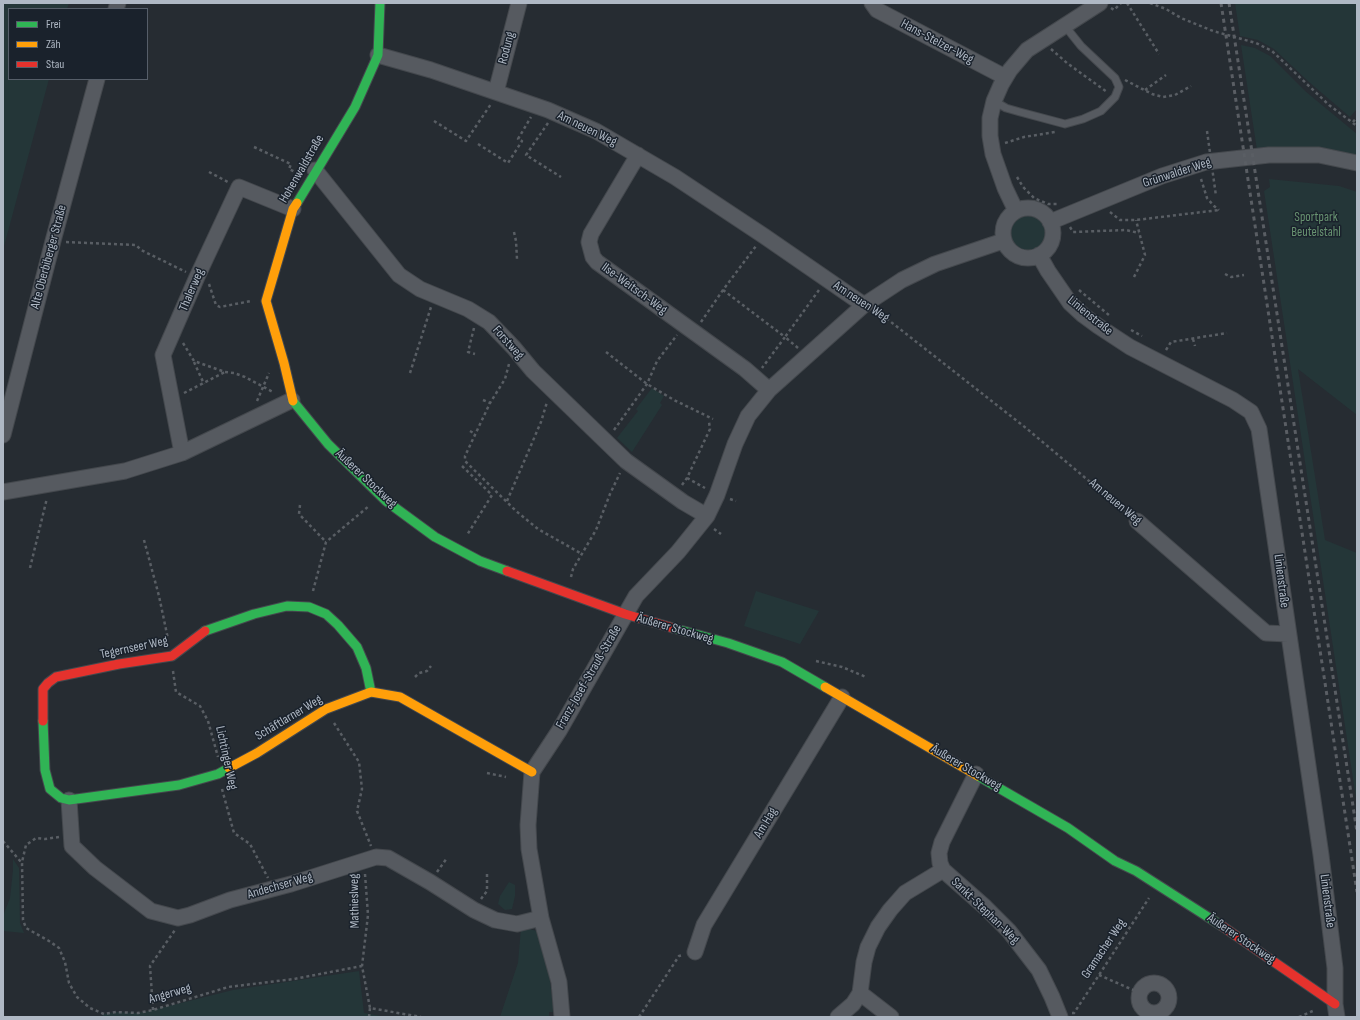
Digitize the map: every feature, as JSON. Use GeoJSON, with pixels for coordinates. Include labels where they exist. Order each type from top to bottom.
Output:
{"type":"FeatureCollection","features":[{"type":"Feature","properties":{"kind":"street","name":"Hohenwaldstraße"},"geometry":{"type":"LineString","coordinates":[[286,398],[284,363],[266,301],[293,209],[355,107],[378,55],[380,3]]}},
{"type":"Feature","properties":{"kind":"street","name":"Rodung"},"geometry":{"type":"LineString","coordinates":[[497,93],[519,3]]}},
{"type":"Feature","properties":{"kind":"street","name":"Hans-Stelzer-Weg"},"geometry":{"type":"LineString","coordinates":[[872,3],[877,10],[1006,77]]}},
{"type":"Feature","properties":{"kind":"street"},"geometry":{"type":"LineString","coordinates":[[1016,211],[1005,188],[993,154],[990,136],[990,118],[994,101],[1006,77],[1027,50],[1100,3]]}},
{"type":"Feature","properties":{"kind":"street","name":"Am neuen Weg"},"geometry":{"type":"LineString","coordinates":[[378,55],[431,70],[555,112],[596,131],[675,177],[864,305]]}},
{"type":"Feature","properties":{"kind":"street","name":"Alte Oberbiberger Straße"},"geometry":{"type":"LineString","coordinates":[[3,435],[97,80]]}},
{"type":"Feature","properties":{"kind":"street","name":"Ilse-Weitsch-Weg"},"geometry":{"type":"LineString","coordinates":[[638,155],[591,234],[589,242],[593,257],[597,262],[745,369],[769,390]]}},
{"type":"Feature","properties":{"kind":"street","name":"Grünwalder Weg"},"geometry":{"type":"LineString","coordinates":[[1050,222],[1162,176],[1206,162],[1269,155],[1319,155],[1357,163]]}},
{"type":"Feature","properties":{"kind":"street","name":"Forstweg"},"geometry":{"type":"LineString","coordinates":[[313,174],[399,275],[420,289],[468,309],[489,322],[533,370],[626,461],[674,496],[707,516]]}},
{"type":"Feature","properties":{"kind":"street"},"geometry":{"type":"LineString","coordinates":[[239,187],[293,209]]}},
{"type":"Feature","properties":{"kind":"street","name":"Thalerweg"},"geometry":{"type":"LineString","coordinates":[[182,453],[163,355],[239,187]]}},
{"type":"Feature","properties":{"kind":"street"},"geometry":{"type":"LineString","coordinates":[[1027,208],[1033,209],[1043,213],[1050,222],[1053,231],[1052,241],[1047,250],[1040,256],[1027,259],[1021,258],[1010,252],[1003,241],[1002,232],[1004,223],[1009,216],[1016,211],[1027,208]]}},
{"type":"Feature","properties":{"kind":"street","name":"Franz-Josef-Strauß-Straße"},"geometry":{"type":"LineString","coordinates":[[562,1017],[559,982],[541,918],[528,841],[532,772],[559,731],[636,596],[678,552],[707,516],[717,495],[735,444],[748,416],[769,390],[864,305],[902,280],[934,265],[1003,241]]}},
{"type":"Feature","properties":{"kind":"street","name":"Linienstraße"},"geometry":{"type":"LineString","coordinates":[[1040,256],[1048,271],[1070,303],[1098,326],[1130,347],[1233,400],[1251,412],[1259,429],[1328,908],[1334,968],[1336,1010]]}},
{"type":"Feature","properties":{"kind":"street"},"geometry":{"type":"LineString","coordinates":[[3,492],[125,471],[182,453],[249,420],[286,398]]}},
{"type":"Feature","properties":{"kind":"street","name":"Äußerer Stockweg"},"geometry":{"type":"LineString","coordinates":[[286,398],[328,444],[381,496],[435,536],[480,561],[625,614],[728,643],[782,662],[1068,828],[1115,861],[1158,884],[1248,943],[1336,1010]]}},
{"type":"Feature","properties":{"kind":"street","name":"Am neuen Weg"},"geometry":{"type":"LineString","coordinates":[[1137,521],[1266,633],[1288,634]]}},
{"type":"Feature","properties":{"kind":"street","name":"Tegernseer Weg"},"geometry":{"type":"LineString","coordinates":[[69,800],[61,798],[50,789],[45,770],[42,709],[43,690],[48,683],[56,677],[119,664],[172,656],[203,632],[210,629],[254,614],[287,606],[309,607],[326,614],[338,625],[357,647],[366,668],[371,692]]}},
{"type":"Feature","properties":{"kind":"street"},"geometry":{"type":"LineString","coordinates":[[371,692],[400,697],[532,772]]}},
{"type":"Feature","properties":{"kind":"street","name":"Schäftlarner Weg"},"geometry":{"type":"LineString","coordinates":[[69,800],[179,785],[218,774],[258,753],[326,709],[371,692]]}},
{"type":"Feature","properties":{"kind":"street","name":"Am Hag"},"geometry":{"type":"LineString","coordinates":[[695,952],[704,925],[842,697]]}},
{"type":"Feature","properties":{"kind":"street"},"geometry":{"type":"LineString","coordinates":[[838,1017],[853,1004],[860,993],[864,962],[868,947],[878,927],[890,910],[905,893],[943,870],[940,863],[939,853],[942,842],[976,774]]}},
{"type":"Feature","properties":{"kind":"street"},"geometry":{"type":"LineString","coordinates":[[69,800],[72,846],[95,868],[152,911],[178,918]]}},
{"type":"Feature","properties":{"kind":"street"},"geometry":{"type":"LineString","coordinates":[[370,858],[388,858],[474,910],[495,920],[517,924],[541,918]]}},
{"type":"Feature","properties":{"kind":"street","name":"Andechser Weg"},"geometry":{"type":"LineString","coordinates":[[178,918],[230,900],[370,858]]}},
{"type":"Feature","properties":{"kind":"street","name":"Sankt-Stephan-Weg"},"geometry":{"type":"LineString","coordinates":[[943,870],[985,907],[1009,931],[1039,970],[1060,1017]]}},
{"type":"Feature","properties":{"kind":"street"},"geometry":{"type":"LineString","coordinates":[[1151,984],[1160,984],[1166,990],[1169,996],[1169,1002],[1162,1014],[1148,1012],[1142,1008],[1139,1000],[1140,992],[1144,987],[1151,984]]}},
{"type":"Feature","properties":{"kind":"street"},"geometry":{"type":"LineString","coordinates":[[860,993],[891,1017]]}},
{"type":"Feature","properties":{"kind":"lane"},"geometry":{"type":"LineString","coordinates":[[994,101],[1006,108],[1065,124],[1083,119],[1101,111],[1114,97],[1119,87],[1115,78],[1081,46],[1065,26]]}},
{"type":"Feature","properties":{"kind":"path"},"geometry":{"type":"LineString","coordinates":[[1127,3],[1159,54]]}},
{"type":"Feature","properties":{"kind":"path"},"geometry":{"type":"LineString","coordinates":[[1150,3],[1207,29],[1256,43],[1272,51],[1329,105],[1357,126]]}},
{"type":"Feature","properties":{"kind":"path"},"geometry":{"type":"LineString","coordinates":[[1049,47],[1067,63],[1093,80],[1114,97]]}},
{"type":"Feature","properties":{"kind":"path"},"geometry":{"type":"LineString","coordinates":[[1145,90],[1166,75]]}},
{"type":"Feature","properties":{"kind":"path"},"geometry":{"type":"LineString","coordinates":[[1115,78],[1128,81],[1152,94],[1163,97],[1175,95],[1191,86]]}},
{"type":"Feature","properties":{"kind":"path"},"geometry":{"type":"LineString","coordinates":[[434,121],[466,141],[497,93]]}},
{"type":"Feature","properties":{"kind":"path"},"geometry":{"type":"LineString","coordinates":[[478,144],[508,163],[522,141],[518,139],[537,107]]}},
{"type":"Feature","properties":{"kind":"path"},"geometry":{"type":"LineString","coordinates":[[555,112],[526,155],[561,177]]}},
{"type":"Feature","properties":{"kind":"path"},"geometry":{"type":"LineString","coordinates":[[1352,122],[1357,117]]}},
{"type":"Feature","properties":{"kind":"path"},"geometry":{"type":"LineString","coordinates":[[1003,144],[1024,137],[1056,132],[1065,124]]}},
{"type":"Feature","properties":{"kind":"path"},"geometry":{"type":"LineString","coordinates":[[1207,131],[1216,196]]}},
{"type":"Feature","properties":{"kind":"path"},"geometry":{"type":"LineString","coordinates":[[254,147],[291,164],[289,169],[313,174]]}},
{"type":"Feature","properties":{"kind":"path"},"geometry":{"type":"LineString","coordinates":[[209,172],[239,187]]}},
{"type":"Feature","properties":{"kind":"path"},"geometry":{"type":"LineString","coordinates":[[1110,212],[1120,220],[1136,220],[1219,210],[1207,198],[1201,179]]}},
{"type":"Feature","properties":{"kind":"path"},"geometry":{"type":"LineString","coordinates":[[1134,277],[1145,255],[1138,233],[1136,220]]}},
{"type":"Feature","properties":{"kind":"path"},"geometry":{"type":"LineString","coordinates":[[1073,232],[1126,230],[1138,233]]}},
{"type":"Feature","properties":{"kind":"path"},"geometry":{"type":"LineString","coordinates":[[514,232],[516,241],[516,259]]}},
{"type":"Feature","properties":{"kind":"path"},"geometry":{"type":"LineString","coordinates":[[606,442],[647,384],[657,361],[723,290],[764,236]]}},
{"type":"Feature","properties":{"kind":"path"},"geometry":{"type":"LineString","coordinates":[[53,241],[136,245],[141,250],[208,281],[216,305],[220,307],[252,300]]}},
{"type":"Feature","properties":{"kind":"path"},"geometry":{"type":"LineString","coordinates":[[1225,274],[1232,277],[1244,275]]}},
{"type":"Feature","properties":{"kind":"path"},"geometry":{"type":"LineString","coordinates":[[755,378],[826,280]]}},
{"type":"Feature","properties":{"kind":"path"},"geometry":{"type":"LineString","coordinates":[[1076,286],[1112,318]]}},
{"type":"Feature","properties":{"kind":"path"},"geometry":{"type":"LineString","coordinates":[[723,290],[740,305],[785,337],[808,356]]}},
{"type":"Feature","properties":{"kind":"path"},"geometry":{"type":"LineString","coordinates":[[410,373],[436,296]]}},
{"type":"Feature","properties":{"kind":"path","name":"Am neuen Weg"},"geometry":{"type":"LineString","coordinates":[[864,305],[877,310],[1001,408],[1137,521]]}},
{"type":"Feature","properties":{"kind":"path"},"geometry":{"type":"LineString","coordinates":[[475,354],[468,352],[477,314]]}},
{"type":"Feature","properties":{"kind":"path"},"geometry":{"type":"LineString","coordinates":[[1125,326],[1143,337]]}},
{"type":"Feature","properties":{"kind":"path"},"geometry":{"type":"LineString","coordinates":[[175,328],[194,361],[204,384]]}},
{"type":"Feature","properties":{"kind":"path"},"geometry":{"type":"LineString","coordinates":[[1166,350],[1171,342],[1227,333]]}},
{"type":"Feature","properties":{"kind":"path"},"geometry":{"type":"LineString","coordinates":[[1193,339],[1195,346]]}},
{"type":"Feature","properties":{"kind":"path"},"geometry":{"type":"LineString","coordinates":[[1160,347],[1172,353]]}},
{"type":"Feature","properties":{"kind":"path"},"geometry":{"type":"LineString","coordinates":[[514,348],[505,379],[490,403],[464,461],[506,501],[538,528],[582,554]]}},
{"type":"Feature","properties":{"kind":"path"},"geometry":{"type":"LineString","coordinates":[[606,352],[647,384],[674,400],[713,419]]}},
{"type":"Feature","properties":{"kind":"path"},"geometry":{"type":"LineString","coordinates":[[194,361],[225,372],[234,373],[245,377],[286,398]]}},
{"type":"Feature","properties":{"kind":"path"},"geometry":{"type":"LineString","coordinates":[[249,420],[272,368]]}},
{"type":"Feature","properties":{"kind":"path"},"geometry":{"type":"LineString","coordinates":[[171,400],[225,372]]}},
{"type":"Feature","properties":{"kind":"path"},"geometry":{"type":"LineString","coordinates":[[506,501],[541,422],[553,390]]}},
{"type":"Feature","properties":{"kind":"path"},"geometry":{"type":"LineString","coordinates":[[483,400],[490,403]]}},
{"type":"Feature","properties":{"kind":"path"},"geometry":{"type":"LineString","coordinates":[[674,496],[687,478],[710,429],[709,422]]}},
{"type":"Feature","properties":{"kind":"path"},"geometry":{"type":"LineString","coordinates":[[470,431],[475,434]]}},
{"type":"Feature","properties":{"kind":"path"},"geometry":{"type":"LineString","coordinates":[[565,592],[573,569],[596,530],[610,494],[626,461]]}},
{"type":"Feature","properties":{"kind":"path"},"geometry":{"type":"LineString","coordinates":[[458,549],[492,495],[462,466]]}},
{"type":"Feature","properties":{"kind":"path"},"geometry":{"type":"LineString","coordinates":[[30,568],[50,484]]}},
{"type":"Feature","properties":{"kind":"path"},"geometry":{"type":"LineString","coordinates":[[309,607],[326,542],[381,496]]}},
{"type":"Feature","properties":{"kind":"path"},"geometry":{"type":"LineString","coordinates":[[300,505],[299,514],[326,542]]}},
{"type":"Feature","properties":{"kind":"path","name":"Lichtinger Weg"},"geometry":{"type":"LineString","coordinates":[[144,540],[159,596],[172,656],[176,692],[200,706],[208,721],[219,763],[218,774],[234,833],[250,844],[274,888]]}},
{"type":"Feature","properties":{"kind":"path"},"geometry":{"type":"LineString","coordinates":[[415,677],[419,673],[427,671],[431,666]]}},
{"type":"Feature","properties":{"kind":"path","name":"Mathieslweg"},"geometry":{"type":"LineString","coordinates":[[326,709],[359,762],[362,789],[358,811],[370,858],[368,915],[362,966]]}},
{"type":"Feature","properties":{"kind":"path"},"geometry":{"type":"LineString","coordinates":[[22,862],[26,845],[36,838],[45,839],[71,836]]}},
{"type":"Feature","properties":{"kind":"path"},"geometry":{"type":"LineString","coordinates":[[3,841],[22,862]]}},
{"type":"Feature","properties":{"kind":"path","name":"Angerweg"},"geometry":{"type":"LineString","coordinates":[[22,862],[23,920],[26,928],[59,948],[65,962],[69,983],[77,997],[90,1008],[104,1014],[116,1012],[138,1013],[228,988],[294,979],[362,966]]}},
{"type":"Feature","properties":{"kind":"path"},"geometry":{"type":"LineString","coordinates":[[474,910],[487,891],[487,874]]}},
{"type":"Feature","properties":{"kind":"path","name":"Gramacher Weg"},"geometry":{"type":"LineString","coordinates":[[1060,1017],[1074,1013],[1158,884]]}},
{"type":"Feature","properties":{"kind":"path"},"geometry":{"type":"LineString","coordinates":[[153,1010],[150,966],[176,928],[178,918]]}},
{"type":"Feature","properties":{"kind":"path"},"geometry":{"type":"LineString","coordinates":[[639,1017],[679,956],[695,952]]}},
{"type":"Feature","properties":{"kind":"path"},"geometry":{"type":"LineString","coordinates":[[362,966],[370,1008],[368,1017]]}},
{"type":"Feature","properties":{"kind":"path"},"geometry":{"type":"LineString","coordinates":[[1099,975],[1140,992]]}},
{"type":"Feature","properties":{"kind":"path"},"geometry":{"type":"LineString","coordinates":[[370,1008],[421,1017]]}},
{"type":"Feature","properties":{"kind":"path"},"geometry":{"type":"LineString","coordinates":[[1299,1017],[1320,1008]]}},
{"type":"Feature","properties":{"kind":"green space"},"geometry":{"type":"Polygon","coordinates":[[[3,3],[69,3],[67,8],[8,8],[8,80],[49,80],[3,250],[3,3]]]}},
{"type":"Feature","properties":{"kind":"green space"},"geometry":{"type":"Polygon","coordinates":[[[1235,3],[1357,3],[1357,109],[1350,117],[1309,82],[1274,49],[1258,40],[1240,36],[1235,3]]]}},
{"type":"Feature","properties":{"kind":"green space"},"geometry":{"type":"Polygon","coordinates":[[[1241,45],[1255,48],[1270,56],[1305,91],[1357,134],[1357,158],[1257,150],[1241,45]]]}},
{"type":"Feature","properties":{"kind":"green space","name":"Sportpark Beutelstahl"},"geometry":{"type":"Polygon","coordinates":[[[1269,179],[1339,186],[1357,192],[1357,415],[1298,369],[1325,540],[1357,553],[1357,805],[1264,191],[1270,187],[1269,179]]]}},
{"type":"Feature","properties":{"kind":"green space"},"geometry":{"type":"Polygon","coordinates":[[[1028,216],[1038,219],[1043,224],[1046,234],[1043,244],[1038,249],[1028,252],[1018,249],[1013,244],[1010,234],[1013,224],[1018,219],[1028,216]]]}},
{"type":"Feature","properties":{"kind":"green space"},"geometry":{"type":"Polygon","coordinates":[[[652,388],[664,396],[660,403],[662,405],[632,452],[617,438],[638,411],[636,409],[652,388]]]}},
{"type":"Feature","properties":{"kind":"green space"},"geometry":{"type":"Polygon","coordinates":[[[756,591],[819,611],[800,644],[744,626],[756,591]]]}},
{"type":"Feature","properties":{"kind":"green space"},"geometry":{"type":"Polygon","coordinates":[[[13,859],[19,868],[20,923],[24,933],[3,931],[3,916],[10,898],[13,859]]]}},
{"type":"Feature","properties":{"kind":"green space"},"geometry":{"type":"Polygon","coordinates":[[[509,882],[515,885],[515,896],[512,909],[505,910],[498,904],[500,896],[509,882]]]}},
{"type":"Feature","properties":{"kind":"green space"},"geometry":{"type":"Polygon","coordinates":[[[521,928],[537,931],[542,941],[549,974],[554,1012],[549,1012],[549,1017],[500,1017],[518,963],[521,928]]]}},
{"type":"Feature","properties":{"kind":"green space"},"geometry":{"type":"Polygon","coordinates":[[[359,971],[364,1013],[386,1017],[101,1017],[104,1014],[116,1012],[138,1013],[153,1010],[233,990],[359,971]]]}},
{"type":"Feature","properties":{"kind":"railway"},"geometry":{"type":"LineString","coordinates":[[1221,3],[1357,892]]}},
{"type":"Feature","properties":{"kind":"railway"},"geometry":{"type":"LineString","coordinates":[[1229,3],[1357,832]]}},
{"type":"Feature","properties":{"kind":"traffic: fast"},"geometry":{"type":"LineString","coordinates":[[297,203],[355,107],[378,55],[380,3]]}},
{"type":"Feature","properties":{"kind":"traffic: fast"},"geometry":{"type":"LineString","coordinates":[[293,401],[328,444],[386,501],[435,537],[480,561],[507,571]]}},
{"type":"Feature","properties":{"kind":"traffic: fast"},"geometry":{"type":"LineString","coordinates":[[205,631],[254,614],[287,606],[309,607],[326,614],[338,625],[357,647],[366,668],[371,692]]}},
{"type":"Feature","properties":{"kind":"traffic: fast"},"geometry":{"type":"LineString","coordinates":[[673,628],[728,643],[782,662],[825,687]]}},
{"type":"Feature","properties":{"kind":"traffic: fast"},"geometry":{"type":"LineString","coordinates":[[43,721],[45,770],[50,789],[61,798],[69,800],[179,785],[218,774],[229,768]]}},
{"type":"Feature","properties":{"kind":"traffic: fast"},"geometry":{"type":"LineString","coordinates":[[978,776],[1068,828],[1115,861],[1136,871],[1222,926]]}},
{"type":"Feature","properties":{"kind":"traffic: slow"},"geometry":{"type":"LineString","coordinates":[[293,401],[284,363],[266,301],[293,209],[297,203]]}},
{"type":"Feature","properties":{"kind":"traffic: slow"},"geometry":{"type":"LineString","coordinates":[[825,687],[978,776]]}},
{"type":"Feature","properties":{"kind":"traffic: slow"},"geometry":{"type":"LineString","coordinates":[[229,768],[257,753],[326,709],[371,692],[400,697],[532,772]]}},
{"type":"Feature","properties":{"kind":"traffic: jam"},"geometry":{"type":"LineString","coordinates":[[507,571],[625,614],[673,628]]}},
{"type":"Feature","properties":{"kind":"traffic: jam"},"geometry":{"type":"LineString","coordinates":[[43,721],[43,689],[56,677],[119,664],[172,656],[205,631]]}},
{"type":"Feature","properties":{"kind":"traffic: jam"},"geometry":{"type":"LineString","coordinates":[[1222,926],[1335,1004]]}}]}
